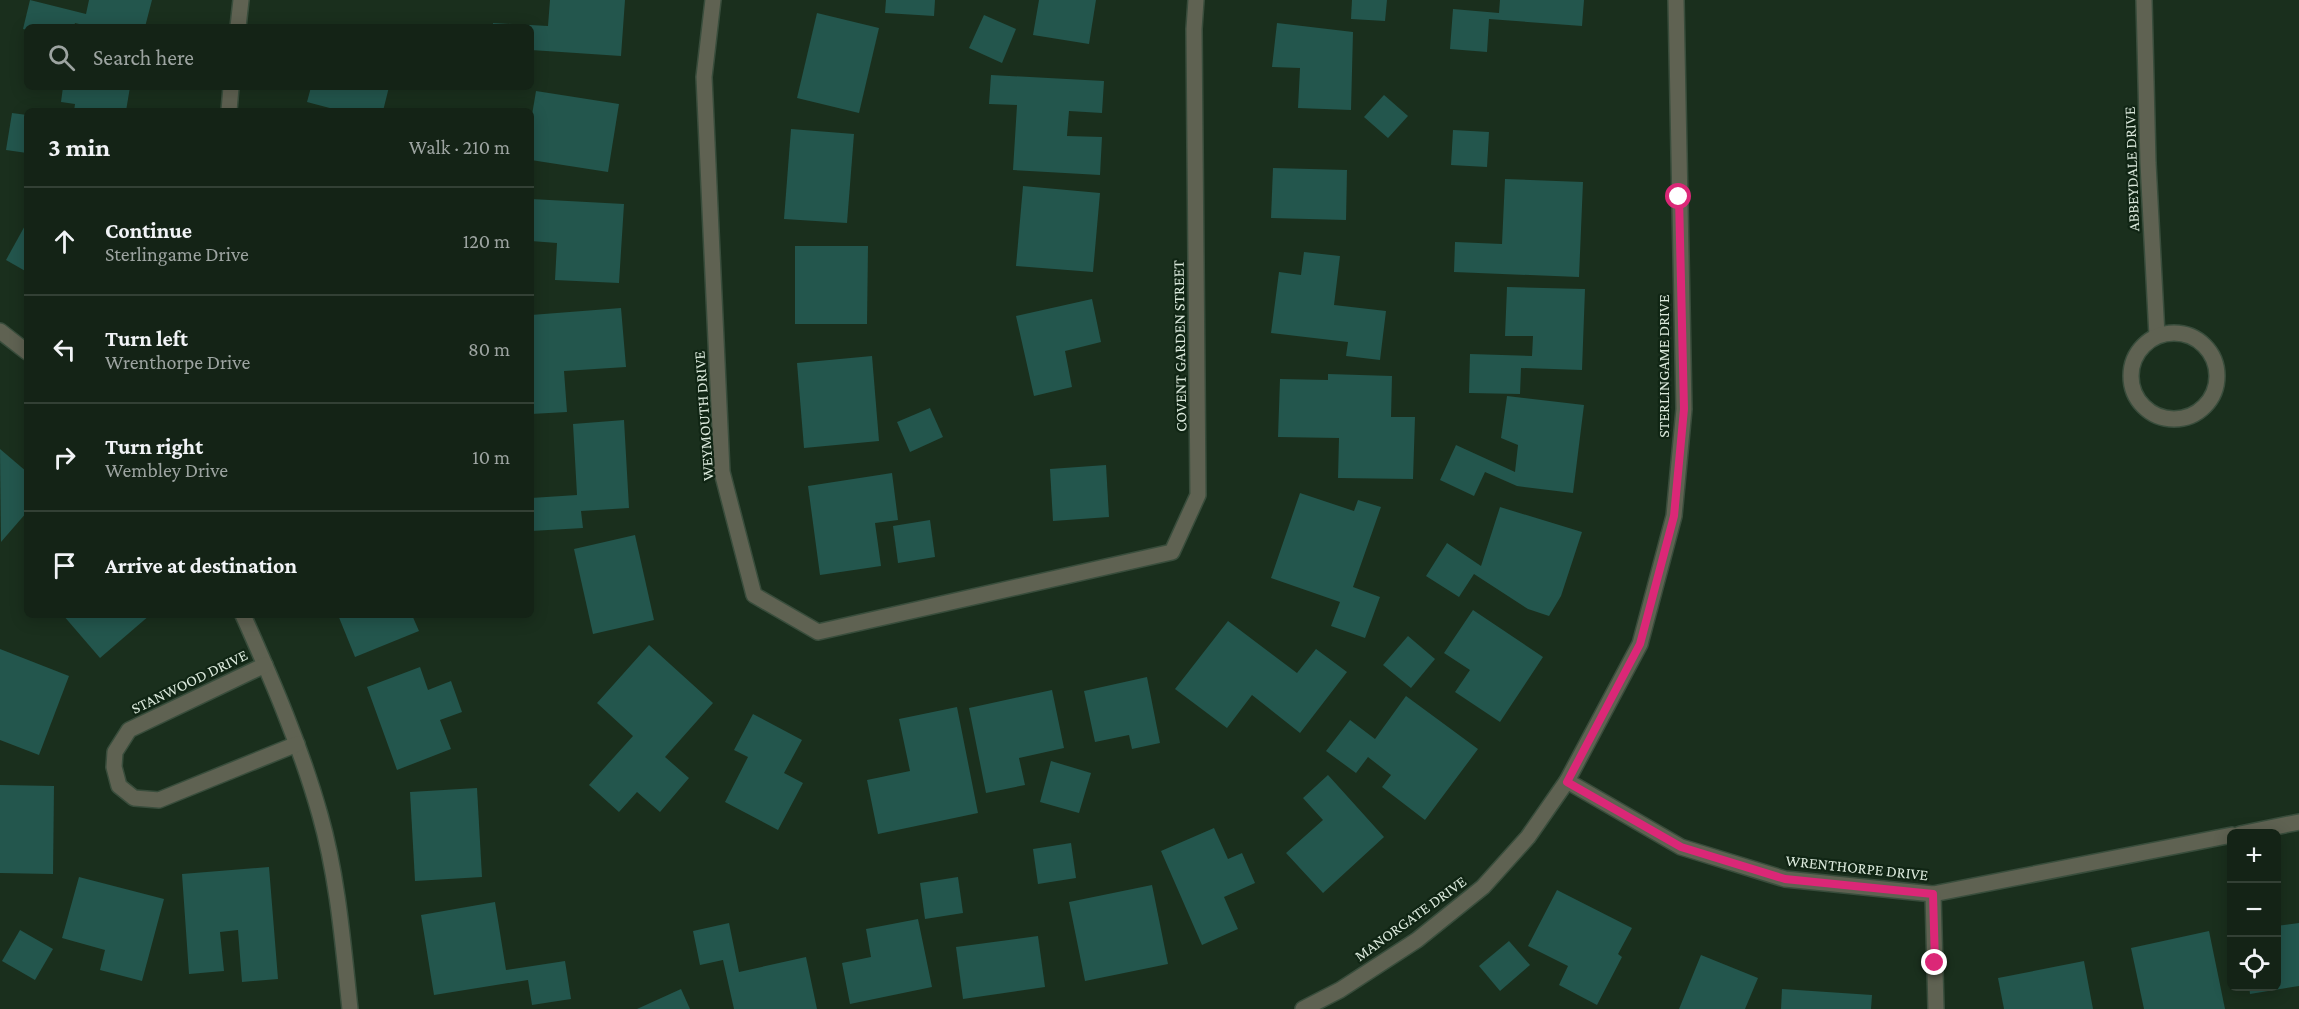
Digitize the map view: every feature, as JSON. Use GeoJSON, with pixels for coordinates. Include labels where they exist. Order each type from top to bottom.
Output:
{"type":"FeatureCollection","features":[{"type":"Feature","properties":{"kind":"street"},"geometry":{"type":"LineString","coordinates":[[238,24],[241,0]]}},
{"type":"Feature","properties":{"kind":"street","name":"WEYMOUTH DRIVE"},"geometry":{"type":"LineString","coordinates":[[713,0],[704,77],[722,472],[754,595],[818,632],[1041,582]]}},
{"type":"Feature","properties":{"kind":"street","name":"COVENT GARDEN STREET"},"geometry":{"type":"LineString","coordinates":[[1041,582],[1172,552],[1198,495],[1194,29],[1196,0]]}},
{"type":"Feature","properties":{"kind":"street","name":"STERLINGAME DRIVE"},"geometry":{"type":"LineString","coordinates":[[1567,782],[1640,644],[1674,516],[1684,409],[1676,0]]}},
{"type":"Feature","properties":{"kind":"street","name":"ABBEYDALE DRIVE"},"geometry":{"type":"LineString","coordinates":[[2144,0],[2148,163],[2157,336]]}},
{"type":"Feature","properties":{"kind":"street"},"geometry":{"type":"LineString","coordinates":[[229,108],[231,90]]}},
{"type":"Feature","properties":{"kind":"street"},"geometry":{"type":"LineString","coordinates":[[0,332],[24,350]]}},
{"type":"Feature","properties":{"kind":"street"},"geometry":{"type":"LineString","coordinates":[[2171,332],[2186,334],[2199,340],[2210,350],[2218,378],[2215,393],[2207,405],[2196,414],[2182,420],[2168,420],[2155,416],[2135,396],[2131,382],[2136,355],[2145,344],[2157,336],[2171,332]]}},
{"type":"Feature","properties":{"kind":"street","name":"STANWOOD DRIVE"},"geometry":{"type":"LineString","coordinates":[[244,618],[297,744],[321,816],[337,895],[350,1009]]}},
{"type":"Feature","properties":{"kind":"street","name":"STANWOOD DRIVE"},"geometry":{"type":"LineString","coordinates":[[265,665],[129,730],[116,752],[114,767],[119,786],[134,798],[159,800],[297,744]]}},
{"type":"Feature","properties":{"kind":"street","name":"WRENTHORPE DRIVE"},"geometry":{"type":"LineString","coordinates":[[1567,782],[1681,847],[1785,879],[1933,894],[2227,836]]}},
{"type":"Feature","properties":{"kind":"street","name":"MANORGATE DRIVE"},"geometry":{"type":"LineString","coordinates":[[1303,1009],[1340,990],[1417,940],[1483,887],[1528,837],[1567,782]]}},
{"type":"Feature","properties":{"kind":"street"},"geometry":{"type":"LineString","coordinates":[[2265,829],[2299,822]]}},
{"type":"Feature","properties":{"kind":"street"},"geometry":{"type":"LineString","coordinates":[[1933,894],[1936,1009]]}},
{"type":"Feature","properties":{"kind":"building"},"geometry":{"type":"Polygon","coordinates":[[[30,0],[86,14],[89,0],[152,0],[146,24],[24,24],[30,0]]]}},
{"type":"Feature","properties":{"kind":"building"},"geometry":{"type":"Polygon","coordinates":[[[550,0],[625,0],[621,56],[534,50],[534,25],[548,26],[550,0]]]}},
{"type":"Feature","properties":{"kind":"building"},"geometry":{"type":"Polygon","coordinates":[[[886,0],[935,0],[934,16],[885,13],[886,0]]]}},
{"type":"Feature","properties":{"kind":"building"},"geometry":{"type":"Polygon","coordinates":[[[1039,0],[1096,0],[1089,44],[1033,35],[1039,0]]]}},
{"type":"Feature","properties":{"kind":"building"},"geometry":{"type":"Polygon","coordinates":[[[1352,0],[1387,0],[1385,21],[1351,19],[1352,0]]]}},
{"type":"Feature","properties":{"kind":"building"},"geometry":{"type":"Polygon","coordinates":[[[1500,0],[1584,0],[1582,26],[1489,19],[1487,52],[1450,49],[1453,9],[1499,13],[1500,0]]]}},
{"type":"Feature","properties":{"kind":"building"},"geometry":{"type":"Polygon","coordinates":[[[817,13],[879,28],[859,113],[797,98],[817,13]]]}},
{"type":"Feature","properties":{"kind":"building"},"geometry":{"type":"Polygon","coordinates":[[[984,15],[1016,29],[1002,63],[969,48],[984,15]]]}},
{"type":"Feature","properties":{"kind":"building"},"geometry":{"type":"Polygon","coordinates":[[[1277,23],[1353,32],[1351,110],[1298,108],[1300,68],[1272,67],[1277,23]]]}},
{"type":"Feature","properties":{"kind":"building"},"geometry":{"type":"Polygon","coordinates":[[[991,75],[1104,81],[1102,113],[1069,111],[1067,136],[1102,137],[1100,175],[1013,170],[1017,105],[989,104],[991,75]]]}},
{"type":"Feature","properties":{"kind":"building"},"geometry":{"type":"Polygon","coordinates":[[[63,90],[130,90],[126,108],[74,108],[75,104],[61,102],[63,90]]]}},
{"type":"Feature","properties":{"kind":"building"},"geometry":{"type":"Polygon","coordinates":[[[310,90],[388,90],[384,108],[330,108],[307,102],[310,90]]]}},
{"type":"Feature","properties":{"kind":"building"},"geometry":{"type":"Polygon","coordinates":[[[536,91],[619,104],[608,172],[534,160],[533,108],[536,91]]]}},
{"type":"Feature","properties":{"kind":"building"},"geometry":{"type":"Polygon","coordinates":[[[1384,95],[1408,116],[1388,138],[1364,117],[1384,95]]]}},
{"type":"Feature","properties":{"kind":"building"},"geometry":{"type":"Polygon","coordinates":[[[12,113],[24,115],[24,153],[6,150],[12,113]]]}},
{"type":"Feature","properties":{"kind":"building"},"geometry":{"type":"Polygon","coordinates":[[[791,129],[854,134],[847,223],[784,219],[791,129]]]}},
{"type":"Feature","properties":{"kind":"building"},"geometry":{"type":"Polygon","coordinates":[[[1453,130],[1489,132],[1487,167],[1451,165],[1453,130]]]}},
{"type":"Feature","properties":{"kind":"building"},"geometry":{"type":"Polygon","coordinates":[[[1273,168],[1347,170],[1346,220],[1271,218],[1273,168]]]}},
{"type":"Feature","properties":{"kind":"building"},"geometry":{"type":"Polygon","coordinates":[[[1505,179],[1583,182],[1579,277],[1454,272],[1455,242],[1502,244],[1505,179]]]}},
{"type":"Feature","properties":{"kind":"building"},"geometry":{"type":"Polygon","coordinates":[[[1023,186],[1100,193],[1093,272],[1016,266],[1023,186]]]}},
{"type":"Feature","properties":{"kind":"building"},"geometry":{"type":"Polygon","coordinates":[[[534,199],[624,204],[619,283],[555,280],[557,243],[534,241],[534,199]]]}},
{"type":"Feature","properties":{"kind":"building"},"geometry":{"type":"Polygon","coordinates":[[[24,227],[24,270],[6,260],[24,227]]]}},
{"type":"Feature","properties":{"kind":"building"},"geometry":{"type":"Polygon","coordinates":[[[795,246],[868,246],[867,324],[795,324],[795,246]]]}},
{"type":"Feature","properties":{"kind":"building"},"geometry":{"type":"Polygon","coordinates":[[[1304,252],[1340,256],[1334,305],[1386,311],[1380,360],[1346,356],[1348,342],[1271,333],[1279,272],[1301,275],[1304,252]]]}},
{"type":"Feature","properties":{"kind":"building"},"geometry":{"type":"Polygon","coordinates":[[[1507,287],[1585,289],[1582,370],[1521,368],[1520,394],[1469,393],[1470,354],[1532,356],[1533,336],[1505,336],[1507,287]]]}},
{"type":"Feature","properties":{"kind":"building"},"geometry":{"type":"Polygon","coordinates":[[[1092,299],[1101,342],[1065,351],[1072,387],[1034,396],[1016,316],[1092,299]]]}},
{"type":"Feature","properties":{"kind":"building"},"geometry":{"type":"Polygon","coordinates":[[[621,308],[626,367],[564,371],[567,412],[534,414],[534,315],[621,308]]]}},
{"type":"Feature","properties":{"kind":"building"},"geometry":{"type":"Polygon","coordinates":[[[872,356],[879,441],[804,448],[797,363],[872,356]]]}},
{"type":"Feature","properties":{"kind":"building"},"geometry":{"type":"Polygon","coordinates":[[[1328,374],[1392,376],[1391,417],[1415,417],[1413,479],[1338,478],[1339,438],[1278,437],[1280,379],[1328,380],[1328,374]]]}},
{"type":"Feature","properties":{"kind":"building"},"geometry":{"type":"Polygon","coordinates":[[[1507,396],[1584,405],[1573,493],[1517,486],[1485,472],[1474,496],[1440,480],[1456,445],[1515,472],[1518,445],[1501,438],[1507,396]]]}},
{"type":"Feature","properties":{"kind":"building"},"geometry":{"type":"Polygon","coordinates":[[[930,408],[943,437],[910,452],[897,422],[930,408]]]}},
{"type":"Feature","properties":{"kind":"building"},"geometry":{"type":"Polygon","coordinates":[[[624,420],[629,508],[581,511],[583,528],[534,531],[534,498],[577,495],[573,424],[624,420]]]}},
{"type":"Feature","properties":{"kind":"building"},"geometry":{"type":"Polygon","coordinates":[[[0,449],[24,469],[24,515],[1,542],[0,449]]]}},
{"type":"Feature","properties":{"kind":"building"},"geometry":{"type":"Polygon","coordinates":[[[1106,465],[1109,517],[1053,521],[1050,469],[1106,465]]]}},
{"type":"Feature","properties":{"kind":"building"},"geometry":{"type":"Polygon","coordinates":[[[892,473],[898,520],[875,523],[881,566],[820,575],[808,486],[892,473]]]}},
{"type":"Feature","properties":{"kind":"building"},"geometry":{"type":"Polygon","coordinates":[[[1300,493],[1354,511],[1358,500],[1381,507],[1353,587],[1380,597],[1365,638],[1331,626],[1340,602],[1271,578],[1300,493]]]}},
{"type":"Feature","properties":{"kind":"building"},"geometry":{"type":"Polygon","coordinates":[[[1500,507],[1582,532],[1561,596],[1549,616],[1528,609],[1474,574],[1459,597],[1426,576],[1447,543],[1481,566],[1500,507]]]}},
{"type":"Feature","properties":{"kind":"building"},"geometry":{"type":"Polygon","coordinates":[[[930,520],[935,557],[898,563],[893,526],[930,520]]]}},
{"type":"Feature","properties":{"kind":"building"},"geometry":{"type":"Polygon","coordinates":[[[635,535],[654,620],[593,634],[574,549],[635,535]]]}},
{"type":"Feature","properties":{"kind":"building"},"geometry":{"type":"Polygon","coordinates":[[[1473,610],[1543,657],[1500,722],[1455,692],[1470,670],[1444,653],[1473,610]]]}},
{"type":"Feature","properties":{"kind":"building"},"geometry":{"type":"Polygon","coordinates":[[[66,618],[147,618],[100,658],[66,618]]]}},
{"type":"Feature","properties":{"kind":"building"},"geometry":{"type":"Polygon","coordinates":[[[339,618],[413,618],[419,631],[355,657],[339,618]]]}},
{"type":"Feature","properties":{"kind":"building"},"geometry":{"type":"Polygon","coordinates":[[[1228,621],[1297,673],[1316,649],[1347,672],[1300,733],[1252,695],[1227,728],[1175,689],[1228,621]]]}},
{"type":"Feature","properties":{"kind":"building"},"geometry":{"type":"Polygon","coordinates":[[[1408,636],[1435,659],[1411,688],[1383,665],[1408,636]]]}},
{"type":"Feature","properties":{"kind":"building"},"geometry":{"type":"Polygon","coordinates":[[[649,645],[713,703],[665,757],[689,778],[660,812],[637,792],[619,812],[589,785],[633,736],[597,703],[649,645]]]}},
{"type":"Feature","properties":{"kind":"building"},"geometry":{"type":"Polygon","coordinates":[[[0,649],[69,676],[39,755],[0,740],[0,649]]]}},
{"type":"Feature","properties":{"kind":"building"},"geometry":{"type":"Polygon","coordinates":[[[420,667],[428,690],[451,681],[462,712],[440,720],[451,749],[397,770],[367,687],[420,667]]]}},
{"type":"Feature","properties":{"kind":"building"},"geometry":{"type":"Polygon","coordinates":[[[1147,677],[1160,743],[1132,749],[1129,735],[1095,742],[1084,691],[1147,677]]]}},
{"type":"Feature","properties":{"kind":"building"},"geometry":{"type":"Polygon","coordinates":[[[1052,690],[1064,748],[1019,758],[1025,785],[986,793],[969,708],[1052,690]]]}},
{"type":"Feature","properties":{"kind":"building"},"geometry":{"type":"Polygon","coordinates":[[[1406,696],[1478,749],[1425,820],[1382,787],[1391,775],[1368,757],[1356,773],[1326,751],[1350,720],[1375,739],[1406,696]]]}},
{"type":"Feature","properties":{"kind":"building"},"geometry":{"type":"Polygon","coordinates":[[[957,707],[978,813],[878,834],[867,780],[910,771],[899,719],[957,707]]]}},
{"type":"Feature","properties":{"kind":"building"},"geometry":{"type":"Polygon","coordinates":[[[753,714],[802,740],[784,773],[803,783],[778,830],[725,802],[748,757],[734,750],[753,714]]]}},
{"type":"Feature","properties":{"kind":"building"},"geometry":{"type":"Polygon","coordinates":[[[1051,761],[1091,773],[1079,813],[1040,802],[1051,761]]]}},
{"type":"Feature","properties":{"kind":"building"},"geometry":{"type":"Polygon","coordinates":[[[1328,775],[1384,837],[1323,893],[1286,853],[1323,820],[1303,798],[1328,775]]]}},
{"type":"Feature","properties":{"kind":"building"},"geometry":{"type":"Polygon","coordinates":[[[0,785],[54,786],[53,874],[0,873],[0,785]]]}},
{"type":"Feature","properties":{"kind":"building"},"geometry":{"type":"Polygon","coordinates":[[[477,788],[482,877],[415,881],[410,792],[477,788]]]}},
{"type":"Feature","properties":{"kind":"building"},"geometry":{"type":"Polygon","coordinates":[[[1214,828],[1228,859],[1242,853],[1255,883],[1224,897],[1238,929],[1202,945],[1161,851],[1214,828]]]}},
{"type":"Feature","properties":{"kind":"building"},"geometry":{"type":"Polygon","coordinates":[[[1071,843],[1076,878],[1038,884],[1033,849],[1071,843]]]}},
{"type":"Feature","properties":{"kind":"building"},"geometry":{"type":"Polygon","coordinates":[[[269,867],[278,979],[242,982],[238,930],[220,932],[224,971],[189,974],[182,874],[269,867]]]}},
{"type":"Feature","properties":{"kind":"building"},"geometry":{"type":"Polygon","coordinates":[[[79,877],[164,899],[142,981],[100,970],[105,950],[62,938],[79,877]]]}},
{"type":"Feature","properties":{"kind":"building"},"geometry":{"type":"Polygon","coordinates":[[[958,877],[963,913],[925,919],[920,883],[958,877]]]}},
{"type":"Feature","properties":{"kind":"building"},"geometry":{"type":"Polygon","coordinates":[[[1152,885],[1168,964],[1085,981],[1069,902],[1152,885]]]}},
{"type":"Feature","properties":{"kind":"building"},"geometry":{"type":"Polygon","coordinates":[[[1557,890],[1632,928],[1618,954],[1622,957],[1597,1005],[1559,985],[1568,966],[1528,946],[1557,890]]]}},
{"type":"Feature","properties":{"kind":"building"},"geometry":{"type":"Polygon","coordinates":[[[495,902],[506,970],[565,961],[571,999],[532,1005],[528,980],[434,995],[421,915],[495,902]]]}},
{"type":"Feature","properties":{"kind":"building"},"geometry":{"type":"Polygon","coordinates":[[[918,919],[932,987],[850,1004],[842,963],[871,957],[866,929],[918,919]]]}},
{"type":"Feature","properties":{"kind":"building"},"geometry":{"type":"Polygon","coordinates":[[[729,923],[739,972],[806,957],[817,1009],[734,1009],[723,960],[700,965],[693,931],[729,923]]]}},
{"type":"Feature","properties":{"kind":"building"},"geometry":{"type":"Polygon","coordinates":[[[2299,923],[2299,986],[2281,989],[2281,937],[2281,925],[2299,923]]]}},
{"type":"Feature","properties":{"kind":"building"},"geometry":{"type":"Polygon","coordinates":[[[20,930],[53,949],[35,980],[2,961],[20,930]]]}},
{"type":"Feature","properties":{"kind":"building"},"geometry":{"type":"Polygon","coordinates":[[[2209,931],[2225,1009],[2144,1009],[2131,948],[2209,931]]]}},
{"type":"Feature","properties":{"kind":"building"},"geometry":{"type":"Polygon","coordinates":[[[1038,936],[1045,987],[963,999],[956,947],[1038,936]]]}},
{"type":"Feature","properties":{"kind":"building"},"geometry":{"type":"Polygon","coordinates":[[[1509,941],[1530,965],[1500,991],[1479,966],[1509,941]]]}},
{"type":"Feature","properties":{"kind":"building"},"geometry":{"type":"Polygon","coordinates":[[[1701,955],[1758,978],[1745,1009],[1679,1009],[1701,955]]]}},
{"type":"Feature","properties":{"kind":"building"},"geometry":{"type":"Polygon","coordinates":[[[2084,961],[2093,1009],[2004,1009],[1998,978],[2084,961]]]}},
{"type":"Feature","properties":{"kind":"building"},"geometry":{"type":"Polygon","coordinates":[[[681,989],[690,1009],[637,1009],[681,989]]]}},
{"type":"Feature","properties":{"kind":"building"},"geometry":{"type":"Polygon","coordinates":[[[1782,989],[1872,995],[1871,1009],[1781,1009],[1782,989]]]}},
{"type":"Feature","properties":{"kind":"building"},"geometry":{"type":"Polygon","coordinates":[[[2250,991],[2268,991],[2250,994],[2250,991]]]}},
{"type":"Feature","properties":{"kind":"route"},"geometry":{"type":"LineString","coordinates":[[1679,197],[1684,409],[1674,516],[1640,644],[1567,782],[1681,847],[1785,879],[1933,894],[1935,963]]}}]}
